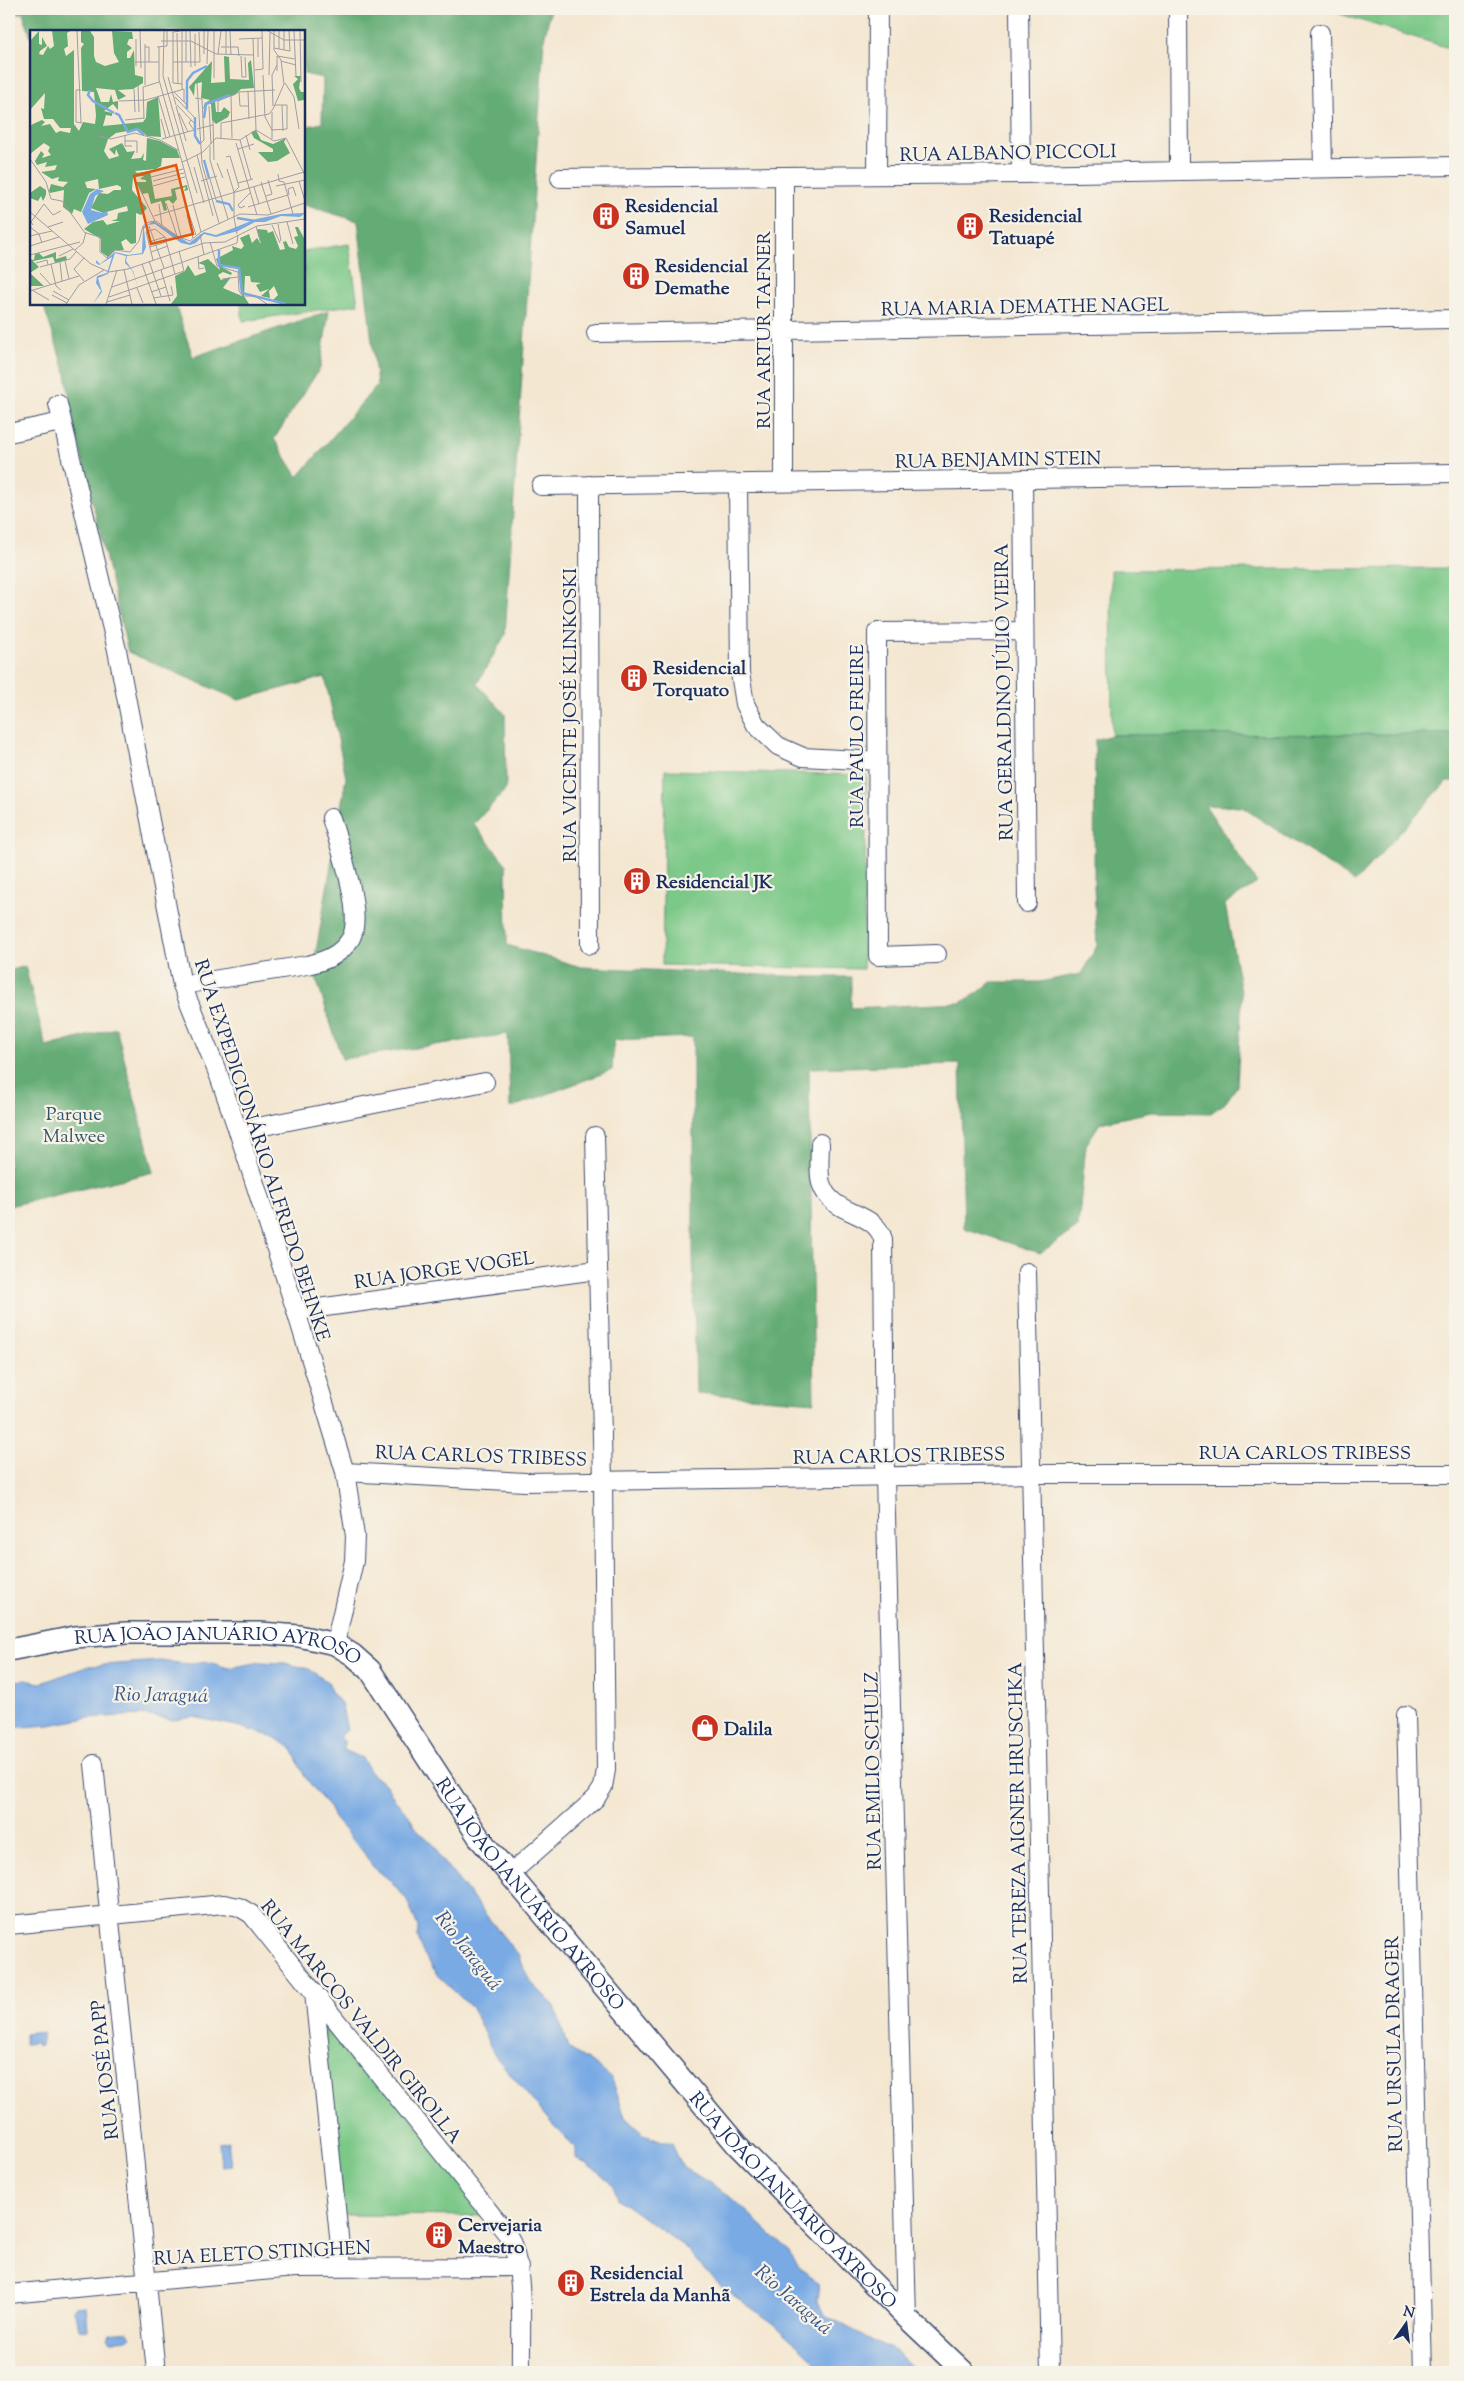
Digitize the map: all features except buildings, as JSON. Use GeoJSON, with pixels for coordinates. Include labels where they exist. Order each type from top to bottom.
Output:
{"type":"FeatureCollection","features":[{"type":"Feature","properties":{"kind":"main road","name":"RUA JOÃO JANUÁRIO AYROSO"},"geometry":{"type":"LineString","coordinates":[[9,1650],[75,1638],[135,1633],[260,1633],[299,1636],[335,1644],[353,1655],[370,1670],[465,1818],[509,1875],[737,2145],[907,2318],[964,2372]]}},
{"type":"Feature","properties":{"kind":"street"},"geometry":{"type":"LineString","coordinates":[[876,175],[878,9]]}},
{"type":"Feature","properties":{"kind":"street"},"geometry":{"type":"LineString","coordinates":[[1019,9],[1021,174]]}},
{"type":"Feature","properties":{"kind":"street"},"geometry":{"type":"LineString","coordinates":[[1178,9],[1179,171]]}},
{"type":"Feature","properties":{"kind":"street"},"geometry":{"type":"LineString","coordinates":[[1320,33],[1323,168]]}},
{"type":"Feature","properties":{"kind":"street","name":"RUA ALBANO PICCOLI"},"geometry":{"type":"LineString","coordinates":[[560,178],[1021,174],[1455,166]]}},
{"type":"Feature","properties":{"kind":"street","name":"RUA ARTUR TAFNER"},"geometry":{"type":"LineString","coordinates":[[784,176],[784,483]]}},
{"type":"Feature","properties":{"kind":"street","name":"RUA MARIA DEMATHE NAGEL"},"geometry":{"type":"LineString","coordinates":[[596,333],[1455,319]]}},
{"type":"Feature","properties":{"kind":"street","name":"RUA EXPEDICIONÁRIO ALFREDO BEHNKE"},"geometry":{"type":"LineString","coordinates":[[58,404],[117,650],[182,985],[219,1076],[238,1131],[296,1311],[344,1472],[356,1536],[354,1561],[335,1644]]}},
{"type":"Feature","properties":{"kind":"street"},"geometry":{"type":"LineString","coordinates":[[9,433],[61,422]]}},
{"type":"Feature","properties":{"kind":"street","name":"RUA BENJAMIN STEIN"},"geometry":{"type":"LineString","coordinates":[[541,486],[1455,473]]}},
{"type":"Feature","properties":{"kind":"street","name":"RUA GERALDINO JÚLIO VIEIRA"},"geometry":{"type":"LineString","coordinates":[[1022,480],[1027,903]]}},
{"type":"Feature","properties":{"kind":"street"},"geometry":{"type":"LineString","coordinates":[[738,484],[740,673],[745,704],[756,725],[778,746],[803,757],[877,761]]}},
{"type":"Feature","properties":{"kind":"street","name":"RUA VICENTE JOSÉ KLINKOSKI"},"geometry":{"type":"LineString","coordinates":[[589,486],[590,945]]}},
{"type":"Feature","properties":{"kind":"street","name":"RUA PAULO FREIRE"},"geometry":{"type":"LineString","coordinates":[[937,954],[878,956],[877,632],[1023,631]]}},
{"type":"Feature","properties":{"kind":"street"},"geometry":{"type":"LineString","coordinates":[[182,985],[326,961],[342,950],[352,936],[354,914],[351,886],[331,818]]}},
{"type":"Feature","properties":{"kind":"street"},"geometry":{"type":"LineString","coordinates":[[238,1131],[485,1082]]}},
{"type":"Feature","properties":{"kind":"street"},"geometry":{"type":"LineString","coordinates":[[509,1875],[596,1798],[603,1787],[606,1770],[603,1480],[595,1136]]}},
{"type":"Feature","properties":{"kind":"street","name":"RUA EMILIO SCHULZ"},"geometry":{"type":"LineString","coordinates":[[820,1143],[821,1183],[834,1204],[876,1224],[883,1238],[885,1477],[907,2318]]}},
{"type":"Feature","properties":{"kind":"street","name":"RUA JORGE VOGEL"},"geometry":{"type":"LineString","coordinates":[[296,1311],[597,1270]]}},
{"type":"Feature","properties":{"kind":"street","name":"RUA TEREZA AIGNER HRUSCHKA"},"geometry":{"type":"LineString","coordinates":[[1028,1272],[1050,2372]]}},
{"type":"Feature","properties":{"kind":"street","name":"RUA CARLOS TRIBESS"},"geometry":{"type":"LineString","coordinates":[[344,1472],[525,1482],[1032,1474],[1455,1474]]}},
{"type":"Feature","properties":{"kind":"street","name":"RUA URSULA DRAGER"},"geometry":{"type":"LineString","coordinates":[[1406,1715],[1423,2372]]}},
{"type":"Feature","properties":{"kind":"street","name":"RUA JOSÉ PAPP"},"geometry":{"type":"LineString","coordinates":[[94,1764],[156,2372]]}},
{"type":"Feature","properties":{"kind":"street","name":"RUA MARCOS VALDIR GIROLLA"},"geometry":{"type":"LineString","coordinates":[[9,1925],[224,1904],[239,1906],[251,1914],[508,2235],[515,2249],[519,2267],[521,2372]]}},
{"type":"Feature","properties":{"kind":"street"},"geometry":{"type":"LineString","coordinates":[[314,1992],[342,2266]]}},
{"type":"Feature","properties":{"kind":"street","name":"RUA ELETO STINGHEN"},"geometry":{"type":"LineString","coordinates":[[9,2294],[146,2280],[342,2266],[519,2267]]}},
{"type":"Feature","properties":{"kind":"green space"},"geometry":{"type":"Polygon","coordinates":[[[9,9],[551,9],[544,39],[505,635],[477,684],[505,714],[506,789],[474,824],[506,864],[507,945],[581,967],[809,977],[851,977],[851,1008],[960,1003],[978,993],[991,982],[1040,982],[1081,974],[1097,946],[1094,886],[1095,740],[1112,735],[1455,734],[1455,781],[1447,781],[1355,882],[1242,807],[1205,805],[1257,883],[1225,904],[1242,997],[1237,1086],[1226,1102],[1211,1113],[1151,1112],[1100,1123],[1086,1145],[1078,1227],[1040,1253],[964,1228],[960,1064],[809,1068],[814,1402],[696,1393],[693,1254],[693,1037],[614,1040],[612,1070],[510,1108],[508,1034],[342,1059],[313,969],[346,778],[325,677],[239,700],[128,652],[73,420],[66,374],[43,305],[175,305],[193,357],[329,311],[320,368],[274,439],[298,477],[377,385],[358,221],[305,205],[305,127],[322,123],[323,78],[305,74],[305,30],[30,30],[30,35],[23,13],[9,13],[9,9]]]}},
{"type":"Feature","properties":{"kind":"green space"},"geometry":{"type":"Polygon","coordinates":[[[1324,9],[1455,9],[1455,50],[1324,9]]]}},
{"type":"Feature","properties":{"kind":"green space"},"geometry":{"type":"Polygon","coordinates":[[[349,244],[358,304],[243,321],[241,305],[305,305],[305,251],[349,244]]]}},
{"type":"Feature","properties":{"kind":"green space"},"geometry":{"type":"Polygon","coordinates":[[[1455,568],[1455,734],[1112,735],[1111,570],[1455,568]]]}},
{"type":"Feature","properties":{"kind":"green space"},"geometry":{"type":"Polygon","coordinates":[[[665,770],[867,775],[863,969],[662,965],[665,770]]]}},
{"type":"Feature","properties":{"kind":"green space","name":"Parque Malwee"},"geometry":{"type":"Polygon","coordinates":[[[25,966],[46,1047],[116,1028],[154,1172],[9,1206],[9,971],[25,966]]]}},
{"type":"Feature","properties":{"kind":"green space"},"geometry":{"type":"Polygon","coordinates":[[[322,2006],[490,2216],[343,2215],[322,2006]]]}},
{"type":"Feature","properties":{"kind":"water","name":"Rio Jaraguá"},"geometry":{"type":"Polygon","coordinates":[[[160,1661],[190,1664],[205,1661],[229,1668],[260,1662],[285,1663],[309,1669],[329,1683],[331,1692],[341,1703],[347,1730],[340,1737],[344,1741],[344,1750],[362,1758],[373,1775],[388,1787],[415,1827],[436,1847],[439,1856],[518,1955],[531,1982],[555,2006],[568,2048],[597,2066],[612,2079],[625,2117],[644,2135],[672,2144],[682,2166],[729,2195],[787,2249],[798,2266],[818,2283],[819,2293],[817,2302],[825,2315],[896,2352],[918,2372],[831,2372],[816,2363],[773,2323],[723,2288],[704,2270],[686,2248],[618,2199],[615,2190],[607,2180],[576,2158],[576,2148],[552,2124],[495,2056],[472,2008],[438,1976],[422,1951],[418,1937],[418,1927],[407,1900],[391,1881],[372,1866],[364,1853],[334,1818],[330,1809],[305,1777],[291,1747],[273,1737],[237,1726],[193,1717],[174,1720],[142,1715],[88,1718],[49,1725],[9,1728],[9,1681],[25,1680],[41,1683],[89,1666],[160,1661]]]}},
{"type":"Feature","properties":{"kind":"water"},"geometry":{"type":"Polygon","coordinates":[[[43,2032],[41,2046],[38,2046],[37,2043],[25,2044],[25,2034],[43,2032]]]}},
{"type":"Feature","properties":{"kind":"water"},"geometry":{"type":"Polygon","coordinates":[[[228,2141],[231,2166],[221,2167],[219,2143],[228,2141]]]}},
{"type":"Feature","properties":{"kind":"water"},"geometry":{"type":"Polygon","coordinates":[[[86,2306],[88,2329],[79,2330],[77,2318],[72,2310],[75,2307],[86,2306]]]}},
{"type":"Feature","properties":{"kind":"water"},"geometry":{"type":"Polygon","coordinates":[[[128,2331],[131,2336],[127,2339],[111,2341],[108,2338],[110,2333],[128,2331]]]}},
{"type":"Feature","properties":{"kind":"place","name":"Residencial Samuel"},"geometry":{"type":"Point","coordinates":[606,216]}},
{"type":"Feature","properties":{"kind":"place","name":"Residencial Tatuapé"},"geometry":{"type":"Point","coordinates":[970,226]}},
{"type":"Feature","properties":{"kind":"place","name":"Residencial Demathe"},"geometry":{"type":"Point","coordinates":[636,276]}},
{"type":"Feature","properties":{"kind":"place","name":"Residencial Torquato"},"geometry":{"type":"Point","coordinates":[634,678]}},
{"type":"Feature","properties":{"kind":"place","name":"Residencial JK"},"geometry":{"type":"Point","coordinates":[637,881]}},
{"type":"Feature","properties":{"kind":"place","name":"Dalila"},"geometry":{"type":"Point","coordinates":[705,1728]}},
{"type":"Feature","properties":{"kind":"place","name":"Cervejaria Maestro"},"geometry":{"type":"Point","coordinates":[439,2235]}},
{"type":"Feature","properties":{"kind":"place","name":"Residencial Estrela da Manhã"},"geometry":{"type":"Point","coordinates":[571,2283]}}]}
